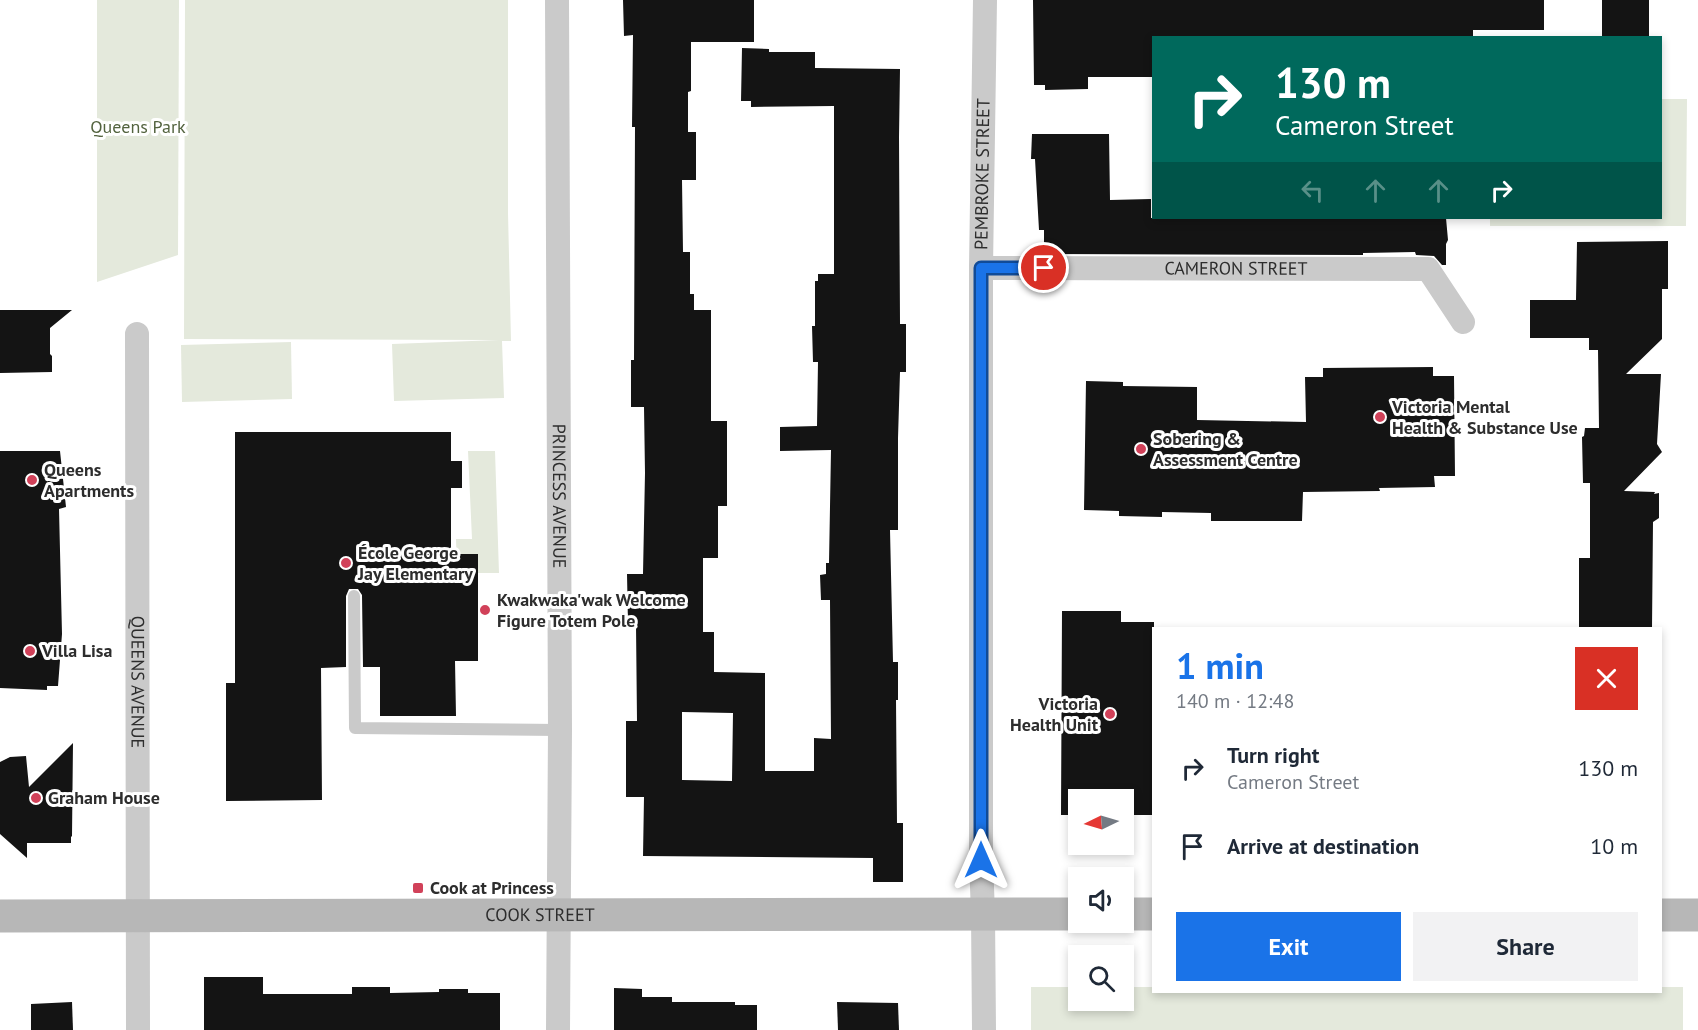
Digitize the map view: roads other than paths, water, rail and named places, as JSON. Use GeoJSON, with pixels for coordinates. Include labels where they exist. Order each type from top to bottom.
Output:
{"type":"FeatureCollection","features":[{"type":"Feature","properties":{"kind":"main road","name":"COOK STREET"},"geometry":{"type":"LineString","coordinates":[[0,916],[1068,914]]}},
{"type":"Feature","properties":{"kind":"main road"},"geometry":{"type":"LineString","coordinates":[[1134,914],[1152,914]]}},
{"type":"Feature","properties":{"kind":"main road"},"geometry":{"type":"LineString","coordinates":[[1662,915],[1698,915]]}},
{"type":"Feature","properties":{"kind":"street","name":"PRINCESS AVENUE"},"geometry":{"type":"LineString","coordinates":[[557,0],[560,730],[558,1030]]}},
{"type":"Feature","properties":{"kind":"street","name":"PEMBROKE STREET"},"geometry":{"type":"LineString","coordinates":[[984,1030],[981,860],[981,268],[986,0]]}},
{"type":"Feature","properties":{"kind":"street","name":"CAMERON STREET"},"geometry":{"type":"LineString","coordinates":[[981,268],[1428,269],[1463,322]]}},
{"type":"Feature","properties":{"kind":"street","name":"QUEENS AVENUE"},"geometry":{"type":"LineString","coordinates":[[137,334],[138,1030]]}},
{"type":"Feature","properties":{"kind":"lane"},"geometry":{"type":"LineString","coordinates":[[354,596],[355,728],[560,730]]}},
{"type":"Feature","properties":{"kind":"place","name":"Victoria Mental Health & Substance Use"},"geometry":{"type":"Point","coordinates":[1380,417]}},
{"type":"Feature","properties":{"kind":"place","name":"Sobering & Assessment Centre"},"geometry":{"type":"Point","coordinates":[1141,449]}},
{"type":"Feature","properties":{"kind":"place","name":"Queens Apartments"},"geometry":{"type":"Point","coordinates":[32,480]}},
{"type":"Feature","properties":{"kind":"place","name":"École George Jay Elementary"},"geometry":{"type":"Point","coordinates":[346,563]}},
{"type":"Feature","properties":{"kind":"place","name":"Kwakwaka'wak Welcome Figure Totem Pole"},"geometry":{"type":"Point","coordinates":[485,610]}},
{"type":"Feature","properties":{"kind":"place","name":"Villa Lisa"},"geometry":{"type":"Point","coordinates":[30,651]}},
{"type":"Feature","properties":{"kind":"place","name":"Victoria Health Unit"},"geometry":{"type":"Point","coordinates":[1110,714]}},
{"type":"Feature","properties":{"kind":"place","name":"Graham House"},"geometry":{"type":"Point","coordinates":[36,798]}},
{"type":"Feature","properties":{"kind":"place","name":"Cook at Princess"},"geometry":{"type":"Point","coordinates":[418,888]}},
{"type":"Feature","properties":{"kind":"park label","name":"Queens Park"},"geometry":{"type":"Point","coordinates":[138,127]}}]}
